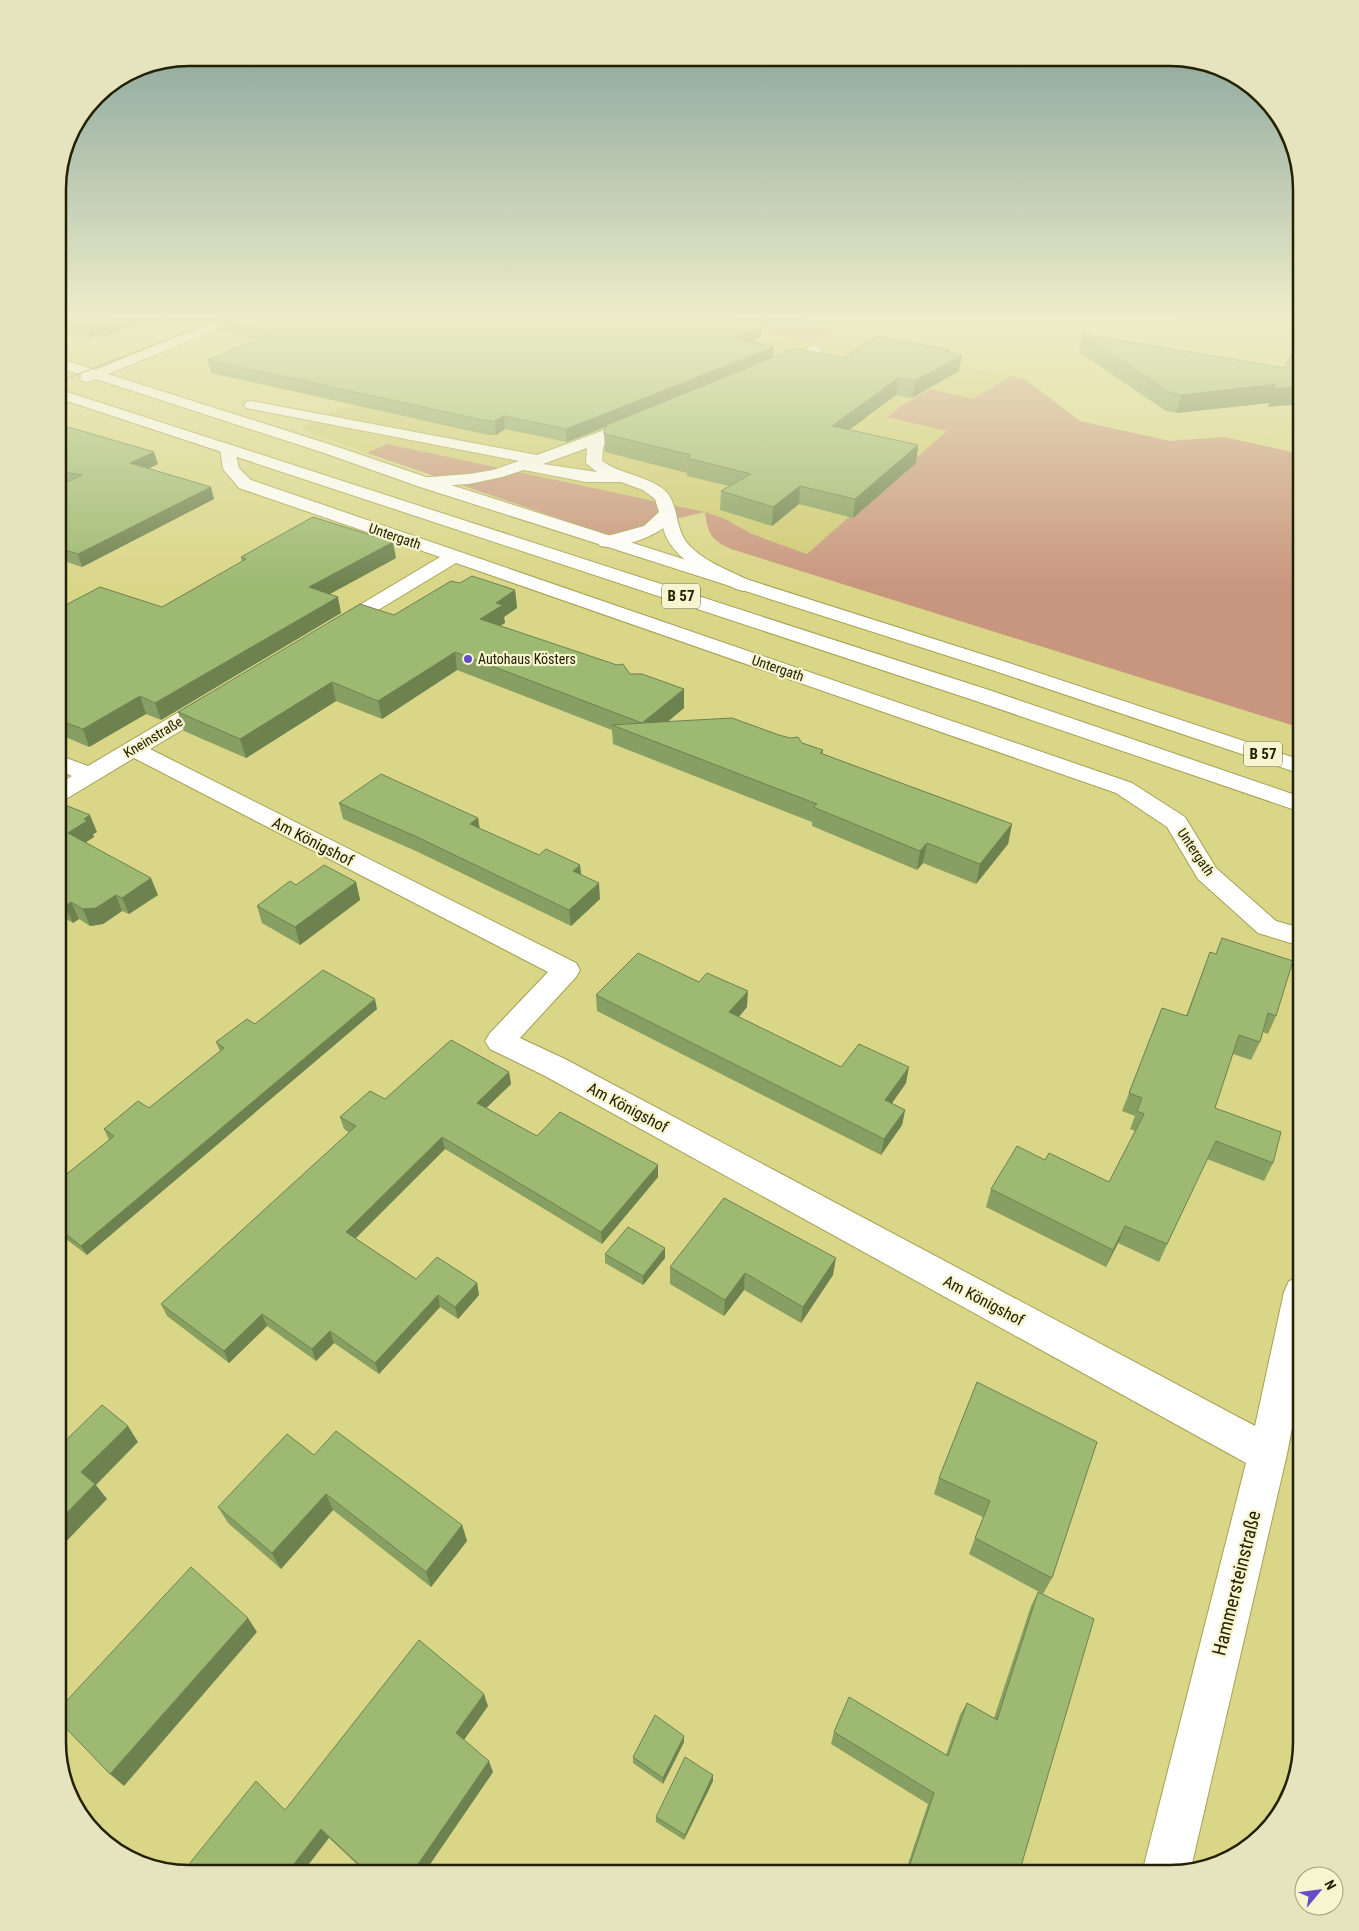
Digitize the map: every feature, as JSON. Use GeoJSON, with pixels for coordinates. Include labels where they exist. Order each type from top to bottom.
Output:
{"type":"FeatureCollection","features":[{"type":"Feature","properties":{"kind":"street","name":"Untergath"},"geometry":{"type":"LineString","coordinates":[[105,407],[984,696],[1293,802]]}},
{"type":"Feature","properties":{"kind":"street","name":"B 57"},"geometry":{"type":"LineString","coordinates":[[210,407],[423,482],[996,665],[1293,764]]}},
{"type":"Feature","properties":{"kind":"street"},"geometry":{"type":"LineString","coordinates":[[261,407],[532,463],[586,476],[623,478]]}},
{"type":"Feature","properties":{"kind":"street"},"geometry":{"type":"LineString","coordinates":[[423,482],[496,474],[600,438],[650,417]]}},
{"type":"Feature","properties":{"kind":"street"},"geometry":{"type":"LineString","coordinates":[[600,438],[595,448],[594,463],[602,470],[646,486],[663,498],[676,541],[694,558],[744,585]]}},
{"type":"Feature","properties":{"kind":"street","name":"Untergath"},"geometry":{"type":"LineString","coordinates":[[228,449],[231,469],[246,484],[1124,788],[1176,822],[1207,872],[1267,926],[1293,934]]}},
{"type":"Feature","properties":{"kind":"street"},"geometry":{"type":"LineString","coordinates":[[606,542],[650,530],[667,514]]}},
{"type":"Feature","properties":{"kind":"street","name":"B 57"},"geometry":{"type":"LineString","coordinates":[[488,532],[541,543],[579,544],[606,542]]}},
{"type":"Feature","properties":{"kind":"street"},"geometry":{"type":"LineString","coordinates":[[319,638],[455,556]]}},
{"type":"Feature","properties":{"kind":"street","name":"Kneinstraße"},"geometry":{"type":"LineString","coordinates":[[67,789],[234,688]]}},
{"type":"Feature","properties":{"kind":"street","name":"Am Königshof"},"geometry":{"type":"LineString","coordinates":[[133,749],[566,970],[500,1041],[556,1068],[1268,1454]]}},
{"type":"Feature","properties":{"kind":"street"},"geometry":{"type":"LineString","coordinates":[[67,766],[89,775]]}},
{"type":"Feature","properties":{"kind":"street","name":"Hammersteinstraße"},"geometry":{"type":"LineString","coordinates":[[1168,1865],[1268,1454],[1293,1335]]}},
{"type":"Feature","properties":{"kind":"shaded area"},"geometry":{"type":"Polygon","coordinates":[[[344,407],[900,407],[888,416],[948,431],[808,554],[752,534],[723,518],[705,512],[387,445],[367,453],[300,428],[344,407]]]}},
{"type":"Feature","properties":{"kind":"shaded area"},"geometry":{"type":"Polygon","coordinates":[[[900,407],[1062,407],[1080,421],[1170,441],[1224,437],[1293,452],[1293,725],[731,549],[715,539],[708,526],[705,512],[723,518],[752,534],[807,554],[947,431],[887,417],[900,407]]]}},
{"type":"Feature","properties":{"kind":"shaded area"},"geometry":{"type":"Polygon","coordinates":[[[387,444],[705,512],[608,535],[367,453],[387,444]]]}},
{"type":"Feature","properties":{"kind":"building"},"geometry":{"type":"Polygon","coordinates":[[[423,407],[622,407],[566,429],[504,416],[495,421],[487,421],[423,407]]]}},
{"type":"Feature","properties":{"kind":"building"},"geometry":{"type":"Polygon","coordinates":[[[651,407],[858,407],[832,426],[918,445],[855,499],[800,486],[773,507],[721,491],[751,474],[687,458],[691,455],[604,434],[607,425],[651,407]]]}},
{"type":"Feature","properties":{"kind":"building"},"geometry":{"type":"Polygon","coordinates":[[[67,427],[154,452],[130,463],[211,487],[78,554],[67,551],[67,482],[82,475],[67,472],[67,427]]]}},
{"type":"Feature","properties":{"kind":"building"},"geometry":{"type":"Polygon","coordinates":[[[313,517],[393,542],[309,587],[338,597],[155,703],[140,696],[83,729],[67,723],[67,604],[100,587],[162,607],[246,559],[241,557],[313,517]]]}},
{"type":"Feature","properties":{"kind":"building"},"geometry":{"type":"Polygon","coordinates":[[[472,576],[515,590],[496,603],[503,605],[480,619],[617,665],[623,664],[630,674],[642,674],[684,689],[642,723],[455,652],[378,701],[332,682],[240,739],[178,712],[360,604],[394,615],[451,581],[460,583],[472,576]]]}},
{"type":"Feature","properties":{"kind":"building"},"geometry":{"type":"Polygon","coordinates":[[[732,718],[779,735],[790,738],[798,737],[802,743],[823,750],[820,753],[1012,824],[980,864],[927,843],[920,851],[813,807],[817,804],[612,725],[732,718]]]}},
{"type":"Feature","properties":{"kind":"building"},"geometry":{"type":"Polygon","coordinates":[[[381,774],[478,818],[470,824],[539,855],[546,849],[580,865],[573,871],[599,883],[569,910],[415,836],[339,803],[381,774]]]}},
{"type":"Feature","properties":{"kind":"building"},"geometry":{"type":"Polygon","coordinates":[[[67,805],[90,815],[84,819],[87,821],[68,833],[151,878],[122,898],[116,895],[96,908],[83,909],[71,902],[67,905],[67,805]]]}},
{"type":"Feature","properties":{"kind":"building"},"geometry":{"type":"Polygon","coordinates":[[[324,865],[356,882],[295,927],[257,906],[290,881],[296,885],[324,865]]]}},
{"type":"Feature","properties":{"kind":"building"},"geometry":{"type":"Polygon","coordinates":[[[1222,938],[1293,961],[1276,1016],[1268,1013],[1260,1042],[1239,1035],[1215,1108],[1281,1132],[1273,1163],[1216,1141],[1167,1244],[1125,1226],[1113,1250],[991,1189],[1017,1146],[1045,1160],[1049,1153],[1109,1182],[1144,1114],[1137,1111],[1142,1098],[1129,1093],[1162,1008],[1187,1016],[1210,952],[1216,954],[1222,938]]]}},
{"type":"Feature","properties":{"kind":"building"},"geometry":{"type":"Polygon","coordinates":[[[638,953],[699,982],[707,973],[748,991],[729,1012],[841,1067],[859,1044],[909,1067],[885,1100],[905,1110],[884,1139],[596,995],[638,953]]]}},
{"type":"Feature","properties":{"kind":"building"},"geometry":{"type":"Polygon","coordinates":[[[323,970],[375,999],[81,1246],[66,1235],[66,1174],[114,1136],[104,1129],[138,1101],[149,1108],[224,1048],[216,1042],[247,1019],[255,1024],[323,970]]]}},
{"type":"Feature","properties":{"kind":"building"},"geometry":{"type":"Polygon","coordinates":[[[451,1040],[509,1072],[477,1103],[537,1136],[560,1112],[658,1165],[601,1232],[442,1137],[346,1232],[416,1279],[437,1257],[477,1283],[455,1307],[438,1295],[375,1363],[330,1331],[312,1349],[262,1314],[224,1351],[161,1304],[356,1126],[340,1117],[370,1091],[385,1099],[451,1040]]]}},
{"type":"Feature","properties":{"kind":"building"},"geometry":{"type":"Polygon","coordinates":[[[724,1198],[836,1258],[803,1307],[745,1273],[725,1300],[670,1267],[724,1198]]]}},
{"type":"Feature","properties":{"kind":"building"},"geometry":{"type":"Polygon","coordinates":[[[628,1227],[665,1248],[643,1276],[605,1254],[628,1227]]]}},
{"type":"Feature","properties":{"kind":"building"},"geometry":{"type":"Polygon","coordinates":[[[977,1382],[1097,1442],[1052,1578],[975,1538],[990,1501],[939,1478],[977,1382]]]}},
{"type":"Feature","properties":{"kind":"building"},"geometry":{"type":"Polygon","coordinates":[[[102,1405],[128,1426],[81,1472],[95,1484],[66,1514],[66,1440],[102,1405]]]}},
{"type":"Feature","properties":{"kind":"building"},"geometry":{"type":"Polygon","coordinates":[[[336,1431],[462,1525],[426,1572],[326,1494],[272,1553],[218,1507],[287,1434],[314,1455],[336,1431]]]}},
{"type":"Feature","properties":{"kind":"building"},"geometry":{"type":"Polygon","coordinates":[[[191,1567],[248,1618],[110,1774],[66,1728],[66,1701],[191,1567]]]}},
{"type":"Feature","properties":{"kind":"building"},"geometry":{"type":"Polygon","coordinates":[[[1038,1592],[1094,1619],[1021,1865],[910,1865],[934,1793],[834,1732],[849,1697],[948,1756],[967,1703],[997,1720],[1038,1592]]]}},
{"type":"Feature","properties":{"kind":"building"},"geometry":{"type":"Polygon","coordinates":[[[419,1640],[484,1694],[456,1733],[489,1761],[418,1864],[359,1864],[321,1829],[294,1864],[189,1864],[256,1781],[285,1810],[419,1640]]]}},
{"type":"Feature","properties":{"kind":"building"},"geometry":{"type":"Polygon","coordinates":[[[655,1715],[684,1736],[663,1778],[633,1757],[655,1715]]]}},
{"type":"Feature","properties":{"kind":"building"},"geometry":{"type":"Polygon","coordinates":[[[685,1757],[713,1775],[685,1835],[656,1817],[685,1757]]]}},
{"type":"Feature","properties":{"kind":"place","name":"Autohaus Kösters"},"geometry":{"type":"Point","coordinates":[468,659]}}]}
